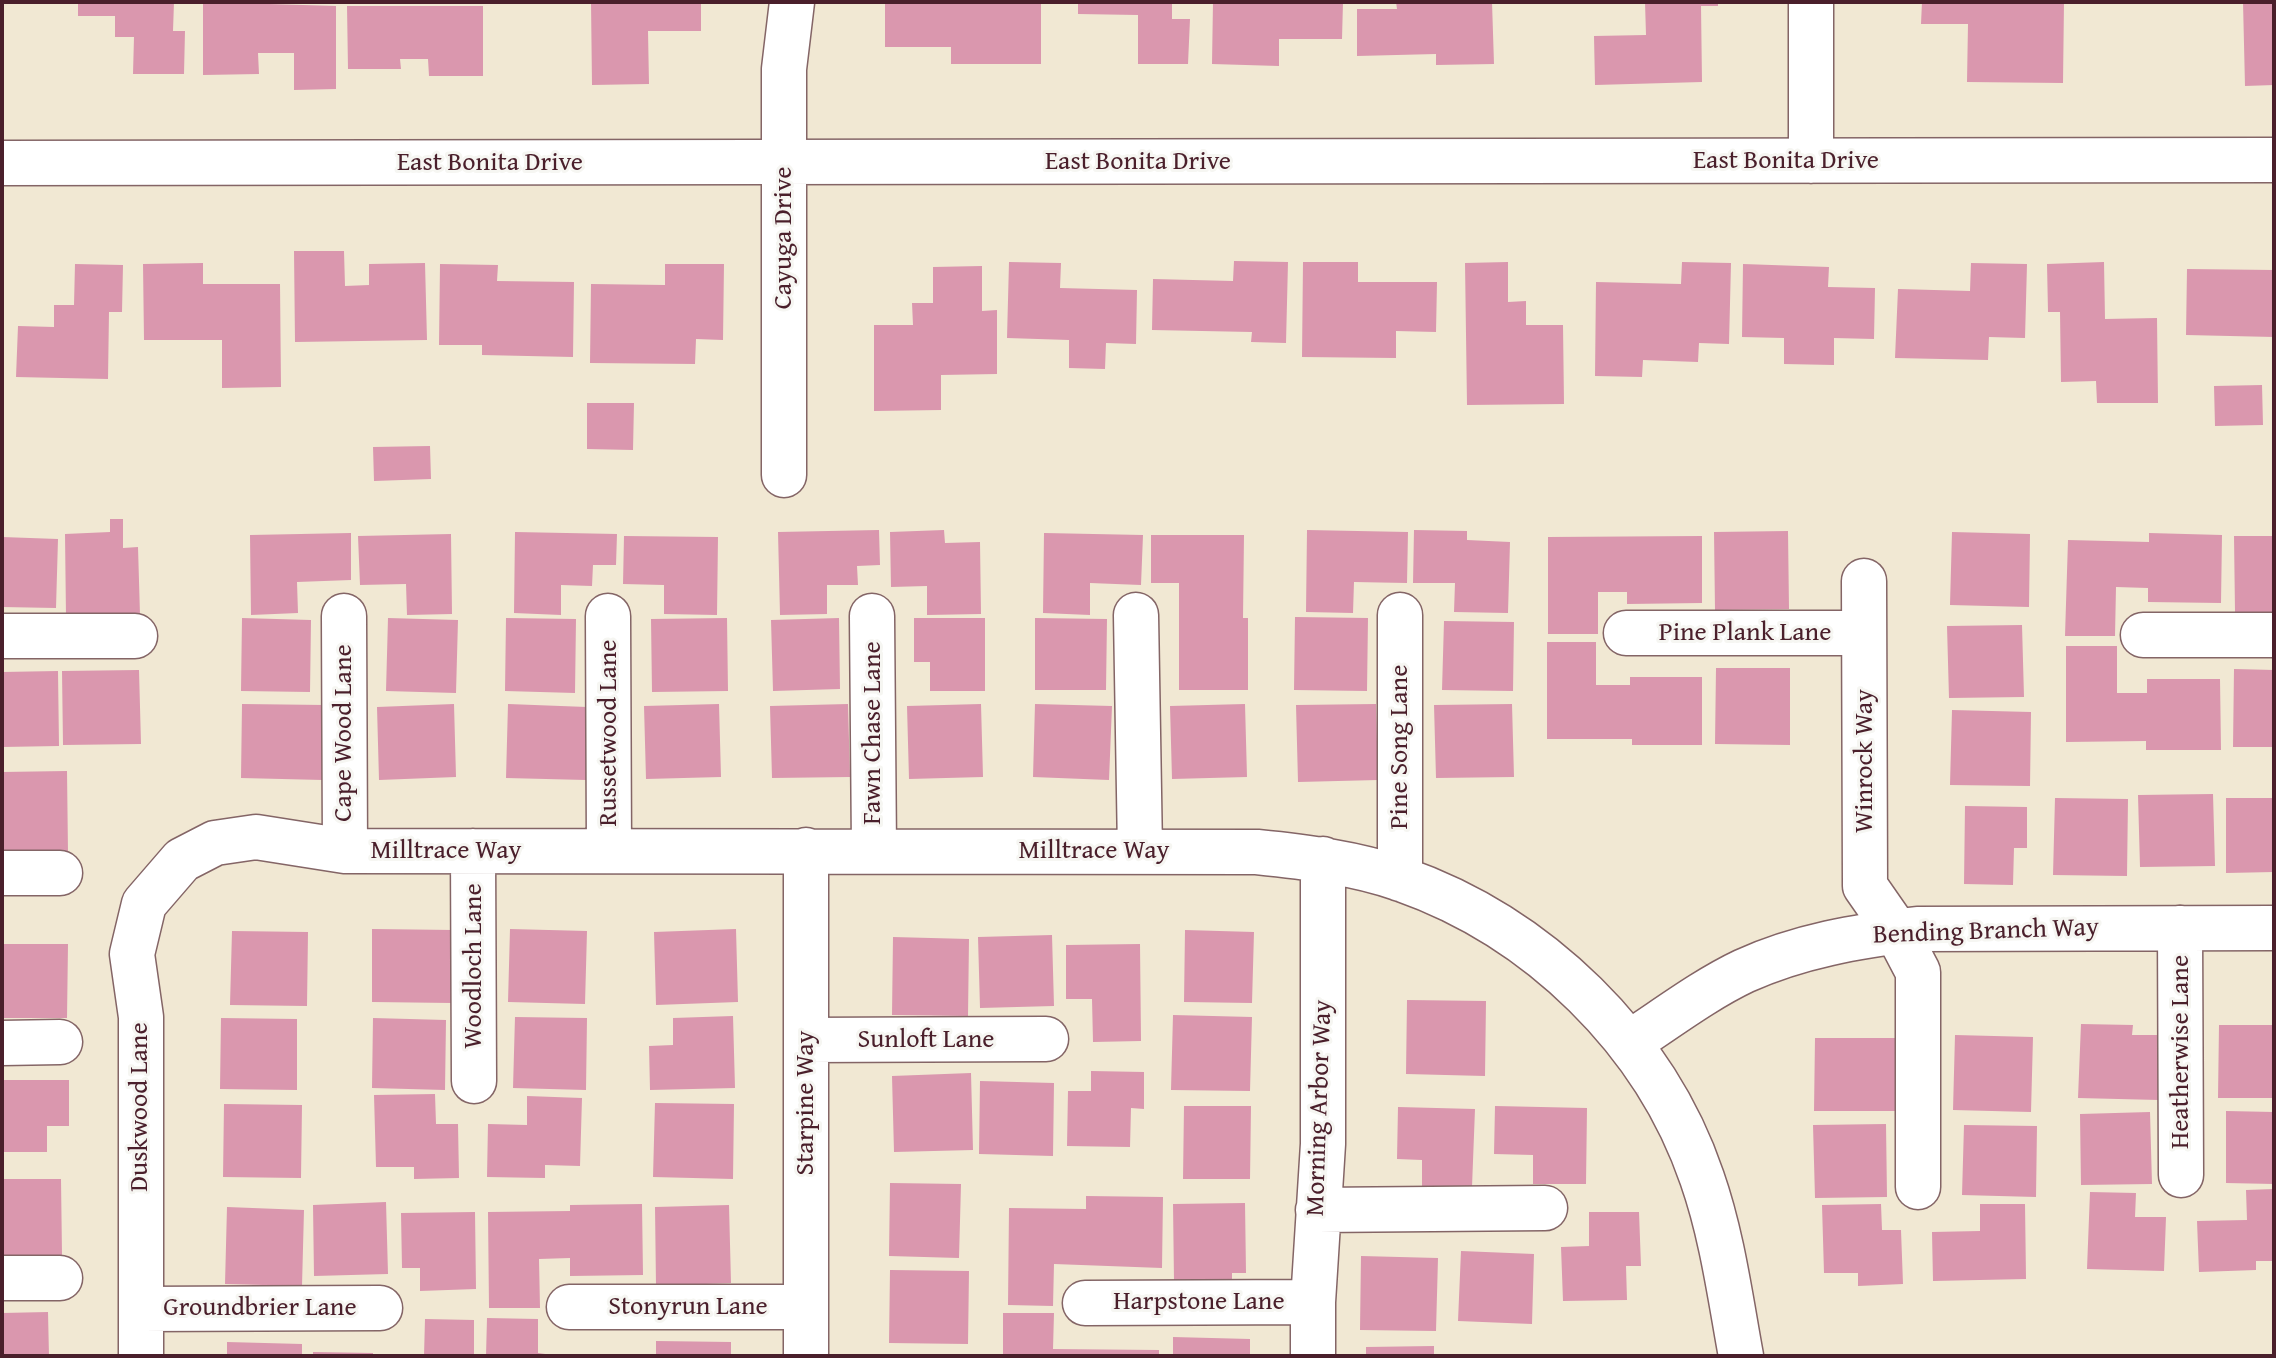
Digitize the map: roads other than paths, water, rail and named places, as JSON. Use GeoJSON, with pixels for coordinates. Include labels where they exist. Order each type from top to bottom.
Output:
{"type":"FeatureCollection","features":[{"type":"Feature","properties":{"kind":"street","name":"Cayuga Drive"},"geometry":{"type":"LineString","coordinates":[[784,475],[784,69],[792,2]]}},
{"type":"Feature","properties":{"kind":"street"},"geometry":{"type":"LineString","coordinates":[[1811,2],[1811,161]]}},
{"type":"Feature","properties":{"kind":"street","name":"East Bonita Drive"},"geometry":{"type":"LineString","coordinates":[[2,163],[2274,160]]}},
{"type":"Feature","properties":{"kind":"street","name":"Winrock Way"},"geometry":{"type":"LineString","coordinates":[[1864,581],[1865,886],[1897,932],[1918,972],[1918,1187]]}},
{"type":"Feature","properties":{"kind":"street"},"geometry":{"type":"LineString","coordinates":[[1136,615],[1140,851]]}},
{"type":"Feature","properties":{"kind":"street","name":"Pine Song Lane"},"geometry":{"type":"LineString","coordinates":[[1400,615],[1400,879]]}},
{"type":"Feature","properties":{"kind":"street","name":"Cape Wood Lane"},"geometry":{"type":"LineString","coordinates":[[344,616],[345,851]]}},
{"type":"Feature","properties":{"kind":"street","name":"Russetwood Lane"},"geometry":{"type":"LineString","coordinates":[[608,616],[609,850]]}},
{"type":"Feature","properties":{"kind":"street","name":"Fawn Chase Lane"},"geometry":{"type":"LineString","coordinates":[[872,616],[874,850]]}},
{"type":"Feature","properties":{"kind":"street","name":"Pine Plank Lane"},"geometry":{"type":"LineString","coordinates":[[1626,633],[1864,633]]}},
{"type":"Feature","properties":{"kind":"street"},"geometry":{"type":"LineString","coordinates":[[2143,635],[2274,635]]}},
{"type":"Feature","properties":{"kind":"street"},"geometry":{"type":"LineString","coordinates":[[2,636],[135,636]]}},
{"type":"Feature","properties":{"kind":"street","name":"Milltrace Way"},"geometry":{"type":"LineString","coordinates":[[172,869],[215,843],[256,837],[345,851],[1257,852],[1323,859],[1400,879],[1463,906],[1522,941],[1576,985],[1629,1043],[1674,1114],[1702,1177],[1721,1243],[1741,1356]]}},
{"type":"Feature","properties":{"kind":"street","name":"Starpine Way"},"geometry":{"type":"LineString","coordinates":[[806,850],[806,1356]]}},
{"type":"Feature","properties":{"kind":"street","name":"Woodloch Lane"},"geometry":{"type":"LineString","coordinates":[[473,851],[474,1081]]}},
{"type":"Feature","properties":{"kind":"street","name":"Morning Arbor Way"},"geometry":{"type":"LineString","coordinates":[[1313,1356],[1313,1302],[1323,1144],[1323,859]]}},
{"type":"Feature","properties":{"kind":"street","name":"Duskwood Lane"},"geometry":{"type":"LineString","coordinates":[[141,1356],[141,1017],[132,954],[144,904],[172,869]]}},
{"type":"Feature","properties":{"kind":"street"},"geometry":{"type":"LineString","coordinates":[[2,873],[60,873]]}},
{"type":"Feature","properties":{"kind":"street","name":"Heatherwise Lane"},"geometry":{"type":"LineString","coordinates":[[2180,928],[2181,1175]]}},
{"type":"Feature","properties":{"kind":"street","name":"Bending Branch Way"},"geometry":{"type":"LineString","coordinates":[[1629,1043],[1743,972],[1802,949],[1864,934],[2274,928]]}},
{"type":"Feature","properties":{"kind":"street","name":"Sunloft Lane"},"geometry":{"type":"LineString","coordinates":[[806,1040],[1046,1039]]}},
{"type":"Feature","properties":{"kind":"street"},"geometry":{"type":"LineString","coordinates":[[2,1043],[60,1042]]}},
{"type":"Feature","properties":{"kind":"street"},"geometry":{"type":"LineString","coordinates":[[1318,1210],[1545,1208]]}},
{"type":"Feature","properties":{"kind":"street"},"geometry":{"type":"LineString","coordinates":[[2,1278],[60,1278]]}},
{"type":"Feature","properties":{"kind":"street","name":"Harpstone Lane"},"geometry":{"type":"LineString","coordinates":[[1085,1303],[1313,1302]]}},
{"type":"Feature","properties":{"kind":"street","name":"Stonyrun Lane"},"geometry":{"type":"LineString","coordinates":[[569,1307],[806,1307]]}},
{"type":"Feature","properties":{"kind":"street","name":"Groundbrier Lane"},"geometry":{"type":"LineString","coordinates":[[141,1309],[380,1308]]}}]}
